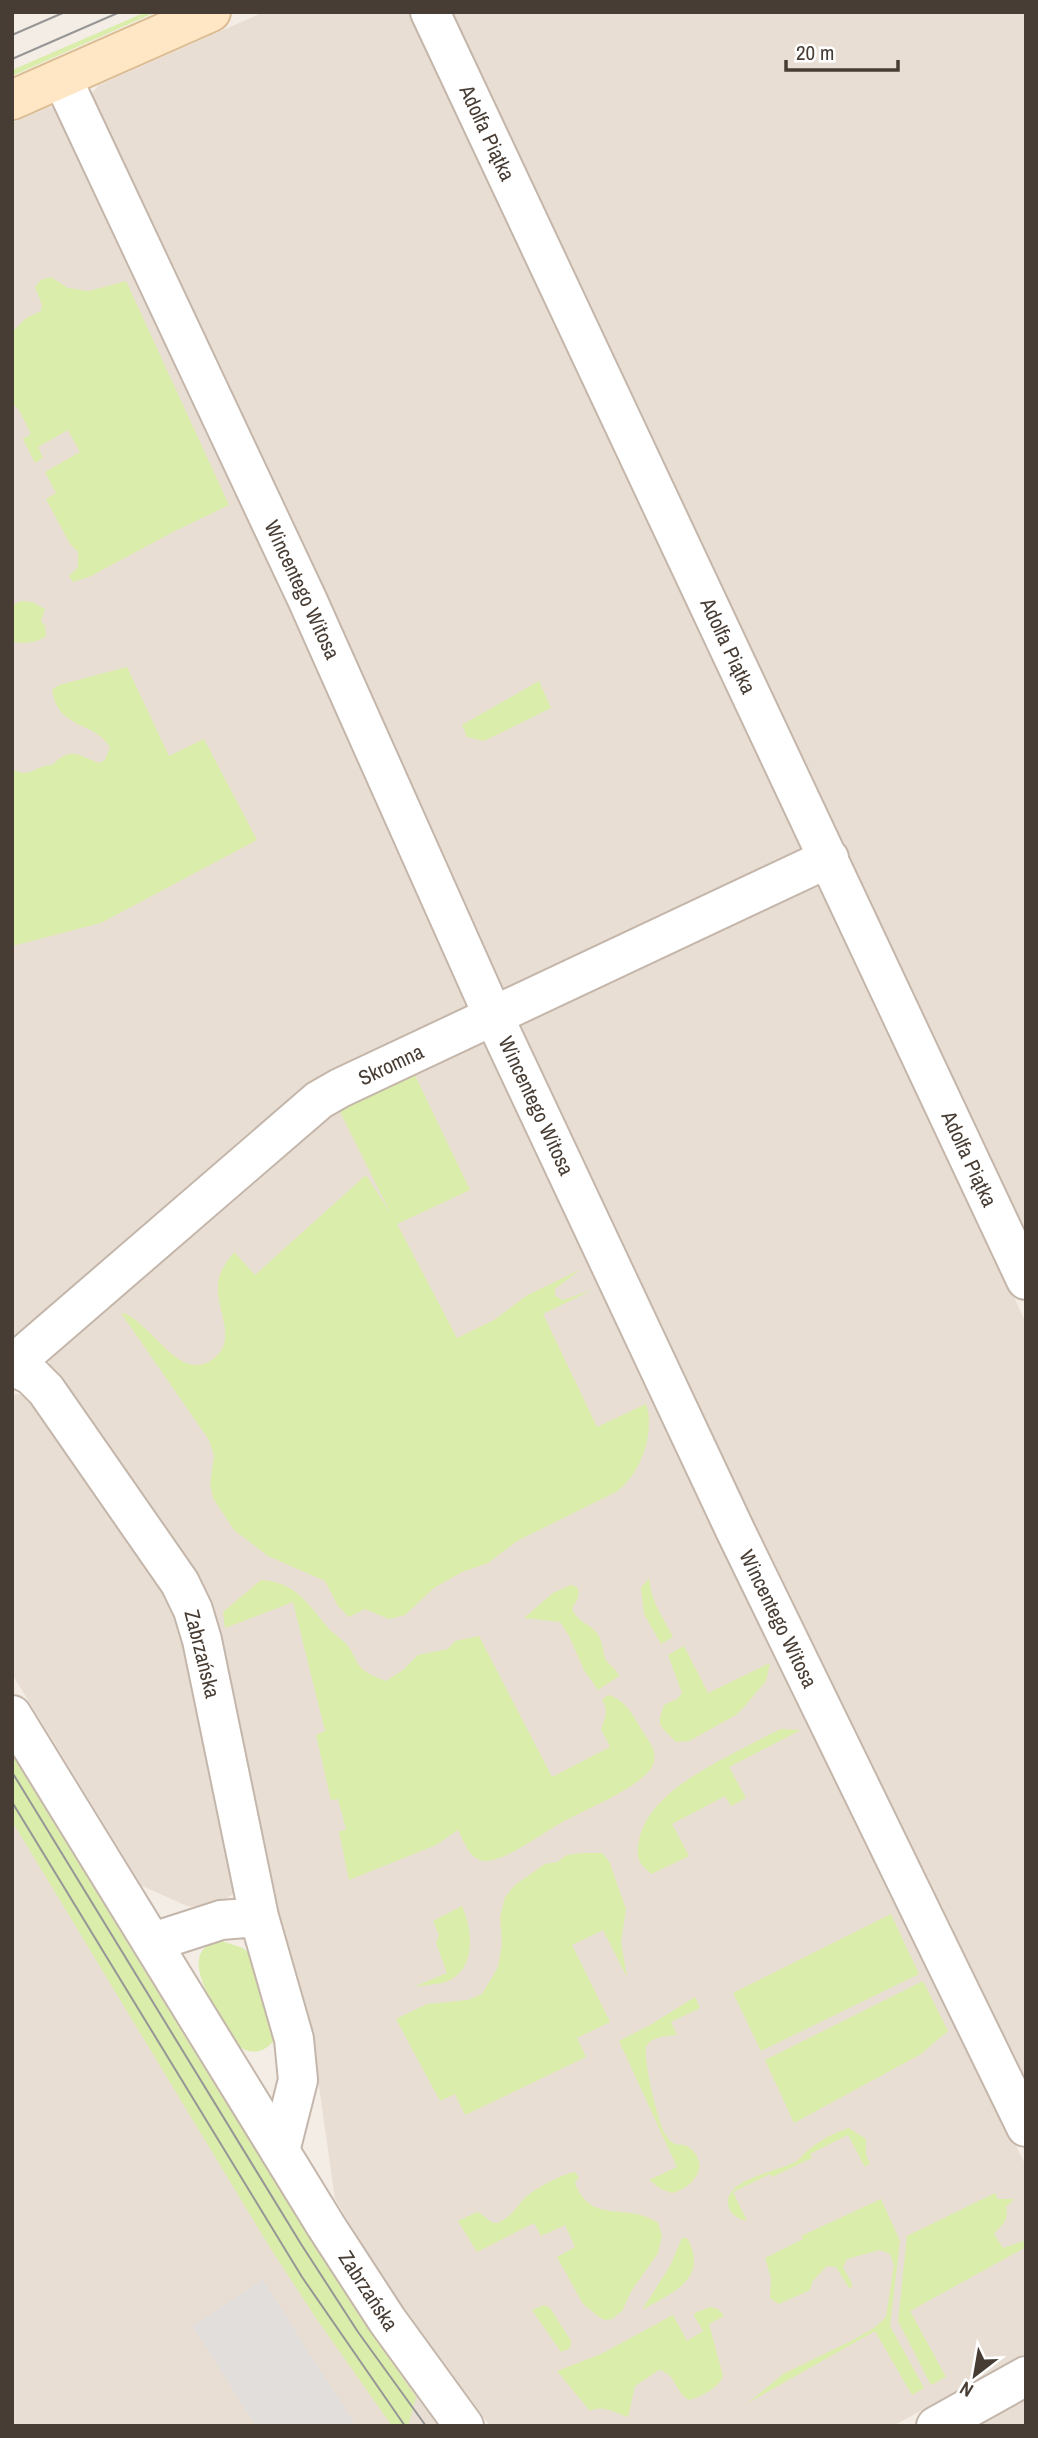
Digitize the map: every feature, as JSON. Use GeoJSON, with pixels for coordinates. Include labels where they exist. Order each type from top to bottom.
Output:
{"type":"FeatureCollection","features":[{"type":"Feature","properties":{"kind":"main road"},"geometry":{"type":"LineString","coordinates":[[12,100],[211,12]]}},
{"type":"Feature","properties":{"kind":"street","name":"Adolfa Piątka"},"geometry":{"type":"LineString","coordinates":[[430,12],[1026,1280]]}},
{"type":"Feature","properties":{"kind":"street","name":"Wincentego Witosa"},"geometry":{"type":"LineString","coordinates":[[62,78],[301,586],[494,1017],[736,1532],[1026,2127]]}},
{"type":"Feature","properties":{"kind":"street","name":"Skromna"},"geometry":{"type":"LineString","coordinates":[[12,1365],[319,1101],[340,1088],[829,858]]}},
{"type":"Feature","properties":{"kind":"street","name":"Zabrzańska"},"geometry":{"type":"LineString","coordinates":[[12,1365],[31,1375],[46,1390],[180,1583],[193,1610],[202,1640],[259,1917],[294,2039],[299,2080],[281,2151]]}},
{"type":"Feature","properties":{"kind":"street","name":"Zabrzańska"},"geometry":{"type":"LineString","coordinates":[[12,1715],[387,2320],[459,2424]]}},
{"type":"Feature","properties":{"kind":"street"},"geometry":{"type":"LineString","coordinates":[[153,1942],[221,1920],[259,1917]]}},
{"type":"Feature","properties":{"kind":"street"},"geometry":{"type":"LineString","coordinates":[[936,2426],[1026,2376]]}},
{"type":"Feature","properties":{"kind":"shaded area"},"geometry":{"type":"Polygon","coordinates":[[[264,12],[412,12],[802,844],[802,852],[503,992],[92,99],[91,94],[99,85],[264,12]]]}},
{"type":"Feature","properties":{"kind":"shaded area"},"geometry":{"type":"Polygon","coordinates":[[[450,12],[1026,12],[1026,1239],[450,12]]]}},
{"type":"Feature","properties":{"kind":"shaded area"},"geometry":{"type":"Polygon","coordinates":[[[49,107],[60,114],[470,1004],[470,1011],[12,1342],[12,123],[49,107]]]}},
{"type":"Feature","properties":{"kind":"shaded area"},"geometry":{"type":"Polygon","coordinates":[[[814,884],[826,894],[1026,1323],[1026,2085],[750,1520],[519,1026],[519,1022],[814,884]]]}},
{"type":"Feature","properties":{"kind":"shaded area"},"geometry":{"type":"Polygon","coordinates":[[[484,1039],[785,1673],[1026,2166],[1026,2353],[893,2426],[490,2426],[397,2300],[335,2199],[314,2051],[283,1947],[195,1579],[49,1361],[49,1354],[328,1109],[484,1039]]]}},
{"type":"Feature","properties":{"kind":"shaded area"},"geometry":{"type":"Polygon","coordinates":[[[16,1394],[37,1399],[178,1614],[236,1887],[233,1894],[220,1903],[187,1906],[142,1886],[12,1674],[12,1396],[16,1394]]]}},
{"type":"Feature","properties":{"kind":"shaded area"},"geometry":{"type":"Polygon","coordinates":[[[12,1755],[358,2314],[438,2426],[12,2426],[12,1755]]]}},
{"type":"Feature","properties":{"kind":"shaded area"},"geometry":{"type":"Polygon","coordinates":[[[263,2280],[356,2426],[256,2426],[192,2326],[263,2280]]]}},
{"type":"Feature","properties":{"kind":"shaded area"},"geometry":{"type":"Polygon","coordinates":[[[1026,2399],[1026,2426],[977,2426],[1026,2399]]]}},
{"type":"Feature","properties":{"kind":"green space"},"geometry":{"type":"Polygon","coordinates":[[[146,12],[156,12],[12,76],[12,70],[146,12]]]}},
{"type":"Feature","properties":{"kind":"green space"},"geometry":{"type":"Polygon","coordinates":[[[51,277],[68,288],[89,291],[126,281],[229,505],[89,577],[73,582],[69,576],[78,567],[78,552],[70,544],[46,499],[56,493],[45,472],[80,452],[68,430],[38,447],[43,458],[35,463],[23,439],[31,434],[19,410],[12,403],[12,332],[26,318],[41,311],[42,305],[35,287],[41,280],[51,277]]]}},
{"type":"Feature","properties":{"kind":"green space"},"geometry":{"type":"Polygon","coordinates":[[[21,601],[32,602],[45,609],[41,621],[45,626],[46,636],[43,638],[26,643],[13,641],[12,606],[21,601]]]}},
{"type":"Feature","properties":{"kind":"green space"},"geometry":{"type":"Polygon","coordinates":[[[127,667],[169,756],[204,739],[257,840],[101,923],[12,946],[12,769],[28,773],[52,765],[70,754],[99,763],[105,760],[110,747],[95,732],[61,712],[52,690],[59,685],[127,667]]]}},
{"type":"Feature","properties":{"kind":"green space"},"geometry":{"type":"Polygon","coordinates":[[[539,681],[551,708],[484,741],[467,737],[462,725],[539,681]]]}},
{"type":"Feature","properties":{"kind":"green space"},"geometry":{"type":"Polygon","coordinates":[[[413,1071],[470,1190],[397,1224],[457,1338],[494,1320],[526,1296],[581,1269],[555,1289],[555,1296],[563,1300],[592,1290],[543,1314],[597,1427],[646,1404],[649,1427],[639,1465],[625,1485],[616,1492],[517,1541],[488,1563],[462,1572],[434,1588],[405,1615],[389,1619],[365,1609],[349,1617],[338,1606],[325,1581],[268,1556],[234,1530],[213,1498],[210,1484],[214,1456],[209,1440],[121,1313],[135,1320],[184,1362],[204,1364],[219,1354],[224,1345],[225,1326],[218,1296],[218,1281],[234,1252],[255,1275],[366,1175],[391,1214],[338,1108],[413,1071]]]}},
{"type":"Feature","properties":{"kind":"green space"},"geometry":{"type":"Polygon","coordinates":[[[649,1578],[655,1602],[673,1637],[661,1644],[644,1614],[641,1588],[649,1578]]]}},
{"type":"Feature","properties":{"kind":"green space"},"geometry":{"type":"Polygon","coordinates":[[[261,1580],[293,1590],[347,1645],[361,1667],[386,1681],[403,1670],[418,1655],[448,1649],[455,1641],[479,1636],[552,1777],[610,1747],[601,1729],[606,1710],[602,1700],[608,1695],[623,1703],[634,1717],[653,1750],[653,1765],[625,1790],[501,1857],[484,1861],[474,1857],[458,1830],[436,1845],[349,1880],[339,1832],[346,1829],[338,1799],[331,1800],[316,1735],[325,1731],[293,1602],[225,1628],[223,1612],[261,1580]]]}},
{"type":"Feature","properties":{"kind":"green space"},"geometry":{"type":"Polygon","coordinates":[[[571,1585],[577,1587],[579,1593],[572,1608],[574,1612],[598,1635],[605,1658],[619,1676],[598,1690],[584,1670],[560,1622],[524,1618],[553,1593],[571,1585]]]}},
{"type":"Feature","properties":{"kind":"green space"},"geometry":{"type":"Polygon","coordinates":[[[684,1646],[708,1693],[770,1663],[766,1681],[736,1715],[689,1741],[676,1742],[660,1724],[660,1717],[664,1705],[677,1699],[682,1693],[668,1655],[684,1646]]]}},
{"type":"Feature","properties":{"kind":"green space"},"geometry":{"type":"Polygon","coordinates":[[[781,1729],[801,1730],[729,1767],[746,1798],[731,1806],[725,1796],[672,1824],[689,1856],[651,1874],[640,1862],[638,1846],[646,1822],[657,1805],[691,1777],[781,1729]]]}},
{"type":"Feature","properties":{"kind":"green space"},"geometry":{"type":"Polygon","coordinates":[[[12,1755],[358,2314],[416,2397],[408,2426],[392,2426],[316,2318],[269,2246],[12,1821],[12,1755]]]}},
{"type":"Feature","properties":{"kind":"green space"},"geometry":{"type":"Polygon","coordinates":[[[602,1853],[609,1861],[626,1909],[621,1942],[627,1977],[603,1930],[572,1945],[610,2022],[577,2038],[586,2057],[465,2115],[455,2094],[440,2101],[396,2019],[427,2004],[468,2000],[482,1994],[498,1967],[502,1944],[500,1917],[505,1897],[515,1885],[545,1864],[557,1862],[567,1855],[602,1853]]]}},
{"type":"Feature","properties":{"kind":"green space"},"geometry":{"type":"Polygon","coordinates":[[[462,1906],[470,1938],[470,1949],[463,1969],[445,1982],[413,1987],[447,1973],[436,1943],[439,1935],[433,1921],[462,1906]]]}},
{"type":"Feature","properties":{"kind":"green space"},"geometry":{"type":"Polygon","coordinates":[[[891,1914],[919,1974],[761,2051],[733,1993],[891,1914]]]}},
{"type":"Feature","properties":{"kind":"green space"},"geometry":{"type":"Polygon","coordinates":[[[222,1941],[243,1948],[258,1961],[277,2036],[270,2045],[256,2052],[240,2047],[214,2006],[200,1972],[199,1957],[206,1947],[222,1941]]]}},
{"type":"Feature","properties":{"kind":"green space"},"geometry":{"type":"Polygon","coordinates":[[[923,1981],[948,2031],[921,2054],[794,2123],[765,2060],[923,1981]]]}},
{"type":"Feature","properties":{"kind":"green space"},"geometry":{"type":"Polygon","coordinates":[[[695,1997],[700,2008],[671,2022],[677,2035],[653,2040],[647,2045],[646,2051],[651,2088],[665,2134],[675,2144],[688,2146],[697,2156],[699,2163],[699,2170],[692,2182],[672,2193],[649,2180],[677,2167],[619,2041],[695,1997]]]}},
{"type":"Feature","properties":{"kind":"green space"},"geometry":{"type":"Polygon","coordinates":[[[849,2128],[866,2139],[866,2155],[870,2163],[865,2167],[848,2135],[810,2154],[812,2158],[733,2192],[747,2221],[730,2211],[730,2195],[736,2187],[798,2160],[821,2141],[849,2128]]]}},
{"type":"Feature","properties":{"kind":"green space"},"geometry":{"type":"Polygon","coordinates":[[[575,2172],[579,2177],[575,2183],[590,2204],[600,2209],[646,2217],[658,2223],[662,2236],[658,2253],[632,2290],[622,2311],[612,2319],[599,2317],[583,2304],[557,2257],[575,2247],[565,2225],[541,2236],[534,2223],[477,2252],[458,2221],[477,2212],[498,2223],[511,2215],[534,2191],[575,2172]]]}},
{"type":"Feature","properties":{"kind":"green space"},"geometry":{"type":"Polygon","coordinates":[[[995,2193],[998,2199],[1014,2199],[1006,2207],[1007,2216],[994,2234],[1003,2248],[1026,2240],[1026,2247],[910,2311],[946,2377],[931,2385],[898,2321],[907,2236],[995,2193]]]}},
{"type":"Feature","properties":{"kind":"green space"},"geometry":{"type":"Polygon","coordinates":[[[881,2199],[900,2241],[890,2326],[924,2388],[912,2395],[875,2331],[748,2403],[783,2374],[853,2340],[874,2328],[886,2317],[894,2265],[890,2254],[880,2250],[847,2259],[843,2267],[852,2284],[849,2288],[836,2267],[827,2266],[812,2282],[810,2290],[779,2304],[770,2298],[771,2278],[765,2258],[803,2239],[801,2236],[881,2199]]]}},
{"type":"Feature","properties":{"kind":"green space"},"geometry":{"type":"Polygon","coordinates":[[[682,2238],[687,2238],[693,2252],[691,2274],[675,2291],[642,2310],[670,2266],[682,2238]]]}},
{"type":"Feature","properties":{"kind":"green space"},"geometry":{"type":"Polygon","coordinates":[[[544,2305],[550,2308],[571,2341],[570,2348],[561,2352],[532,2310],[544,2305]]]}},
{"type":"Feature","properties":{"kind":"green space"},"geometry":{"type":"Polygon","coordinates":[[[710,2307],[718,2309],[724,2316],[709,2324],[723,2376],[713,2388],[699,2396],[689,2400],[684,2397],[673,2379],[659,2370],[635,2386],[628,2417],[604,2409],[590,2411],[557,2371],[601,2354],[673,2315],[687,2341],[703,2331],[693,2314],[710,2307]]]}},
{"type":"Feature","properties":{"kind":"tram line"},"geometry":{"type":"LineString","coordinates":[[12,35],[65,12]]}},
{"type":"Feature","properties":{"kind":"tram line"},"geometry":{"type":"LineString","coordinates":[[12,59],[120,12]]}},
{"type":"Feature","properties":{"kind":"tram line"},"geometry":{"type":"LineString","coordinates":[[12,1772],[301,2244],[358,2332],[426,2426]]}},
{"type":"Feature","properties":{"kind":"tram line"},"geometry":{"type":"LineString","coordinates":[[12,1802],[302,2277],[405,2426]]}}]}
